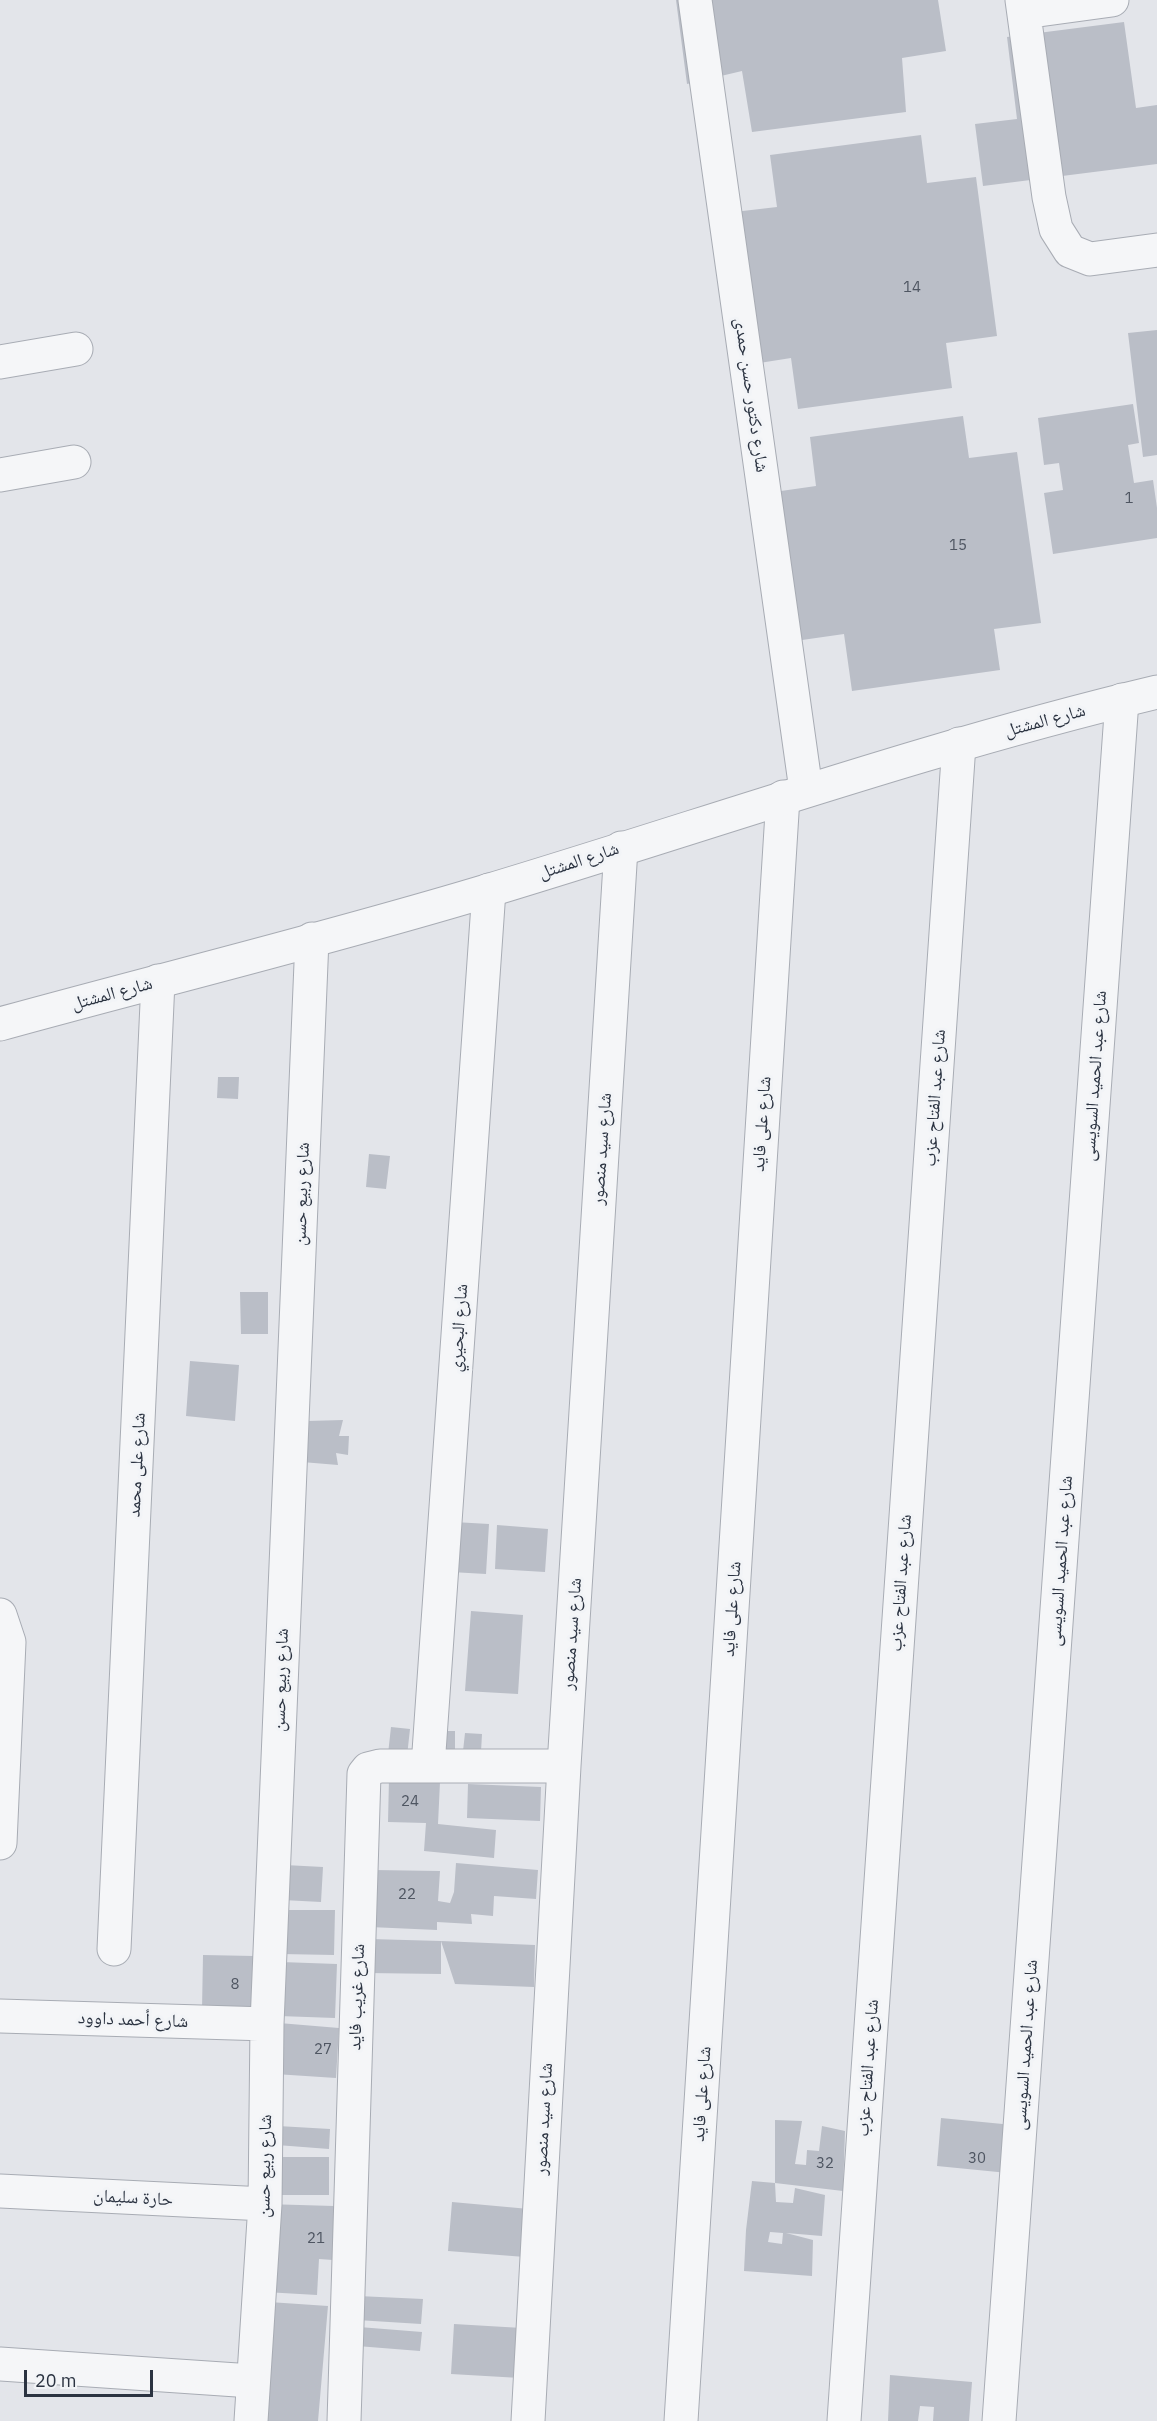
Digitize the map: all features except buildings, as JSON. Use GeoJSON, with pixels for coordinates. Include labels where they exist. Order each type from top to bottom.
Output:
{"type":"FeatureCollection","features":[{"type":"Feature","properties":{"kind":"street","name":"شارع دكتور حسن حمدى"},"geometry":{"type":"LineString","coordinates":[[695,0],[794,794]]}},
{"type":"Feature","properties":{"kind":"street"},"geometry":{"type":"LineString","coordinates":[[1112,0],[1023,6],[1049,197],[1056,229],[1070,251],[1090,259],[1157,250]]}},
{"type":"Feature","properties":{"kind":"street"},"geometry":{"type":"LineString","coordinates":[[0,362],[76,349]]}},
{"type":"Feature","properties":{"kind":"street"},"geometry":{"type":"LineString","coordinates":[[0,475],[74,462]]}},
{"type":"Feature","properties":{"kind":"street","name":"شارع المشتل"},"geometry":{"type":"LineString","coordinates":[[0,1024],[489,890],[959,744],[1157,692]]}},
{"type":"Feature","properties":{"kind":"street","name":"شارع عبد الحميد السويسى"},"geometry":{"type":"LineString","coordinates":[[999,2421],[1122,700]]}},
{"type":"Feature","properties":{"kind":"street","name":"شارع عبد الفتاح عزب"},"geometry":{"type":"LineString","coordinates":[[844,2421],[959,744]]}},
{"type":"Feature","properties":{"kind":"street","name":"شارع على فايد"},"geometry":{"type":"LineString","coordinates":[[681,2421],[794,794]]}},
{"type":"Feature","properties":{"kind":"street","name":"شارع سيد منصور"},"geometry":{"type":"LineString","coordinates":[[528,2421],[564,1766],[621,848]]}},
{"type":"Feature","properties":{"kind":"street","name":"شارع البحيري"},"geometry":{"type":"LineString","coordinates":[[428,1766],[489,890]]}},
{"type":"Feature","properties":{"kind":"street","name":"شارع ربيع حسن"},"geometry":{"type":"LineString","coordinates":[[251,2421],[265,2204],[267,2024],[312,939]]}},
{"type":"Feature","properties":{"kind":"street","name":"شارع على محمد"},"geometry":{"type":"LineString","coordinates":[[114,1949],[158,981]]}},
{"type":"Feature","properties":{"kind":"street"},"geometry":{"type":"LineString","coordinates":[[0,1615],[9,1642],[0,1843]]}},
{"type":"Feature","properties":{"kind":"street","name":"شارع غريب فايد"},"geometry":{"type":"LineString","coordinates":[[344,2421],[363,1779],[368,1769],[374,1767],[564,1766]]}},
{"type":"Feature","properties":{"kind":"street","name":"شارع أحمد داوود"},"geometry":{"type":"LineString","coordinates":[[0,2016],[267,2024]]}},
{"type":"Feature","properties":{"kind":"street","name":"حارة سليمان"},"geometry":{"type":"LineString","coordinates":[[0,2191],[265,2204]]}},
{"type":"Feature","properties":{"kind":"street"},"geometry":{"type":"LineString","coordinates":[[0,2364],[252,2381]]}}]}
